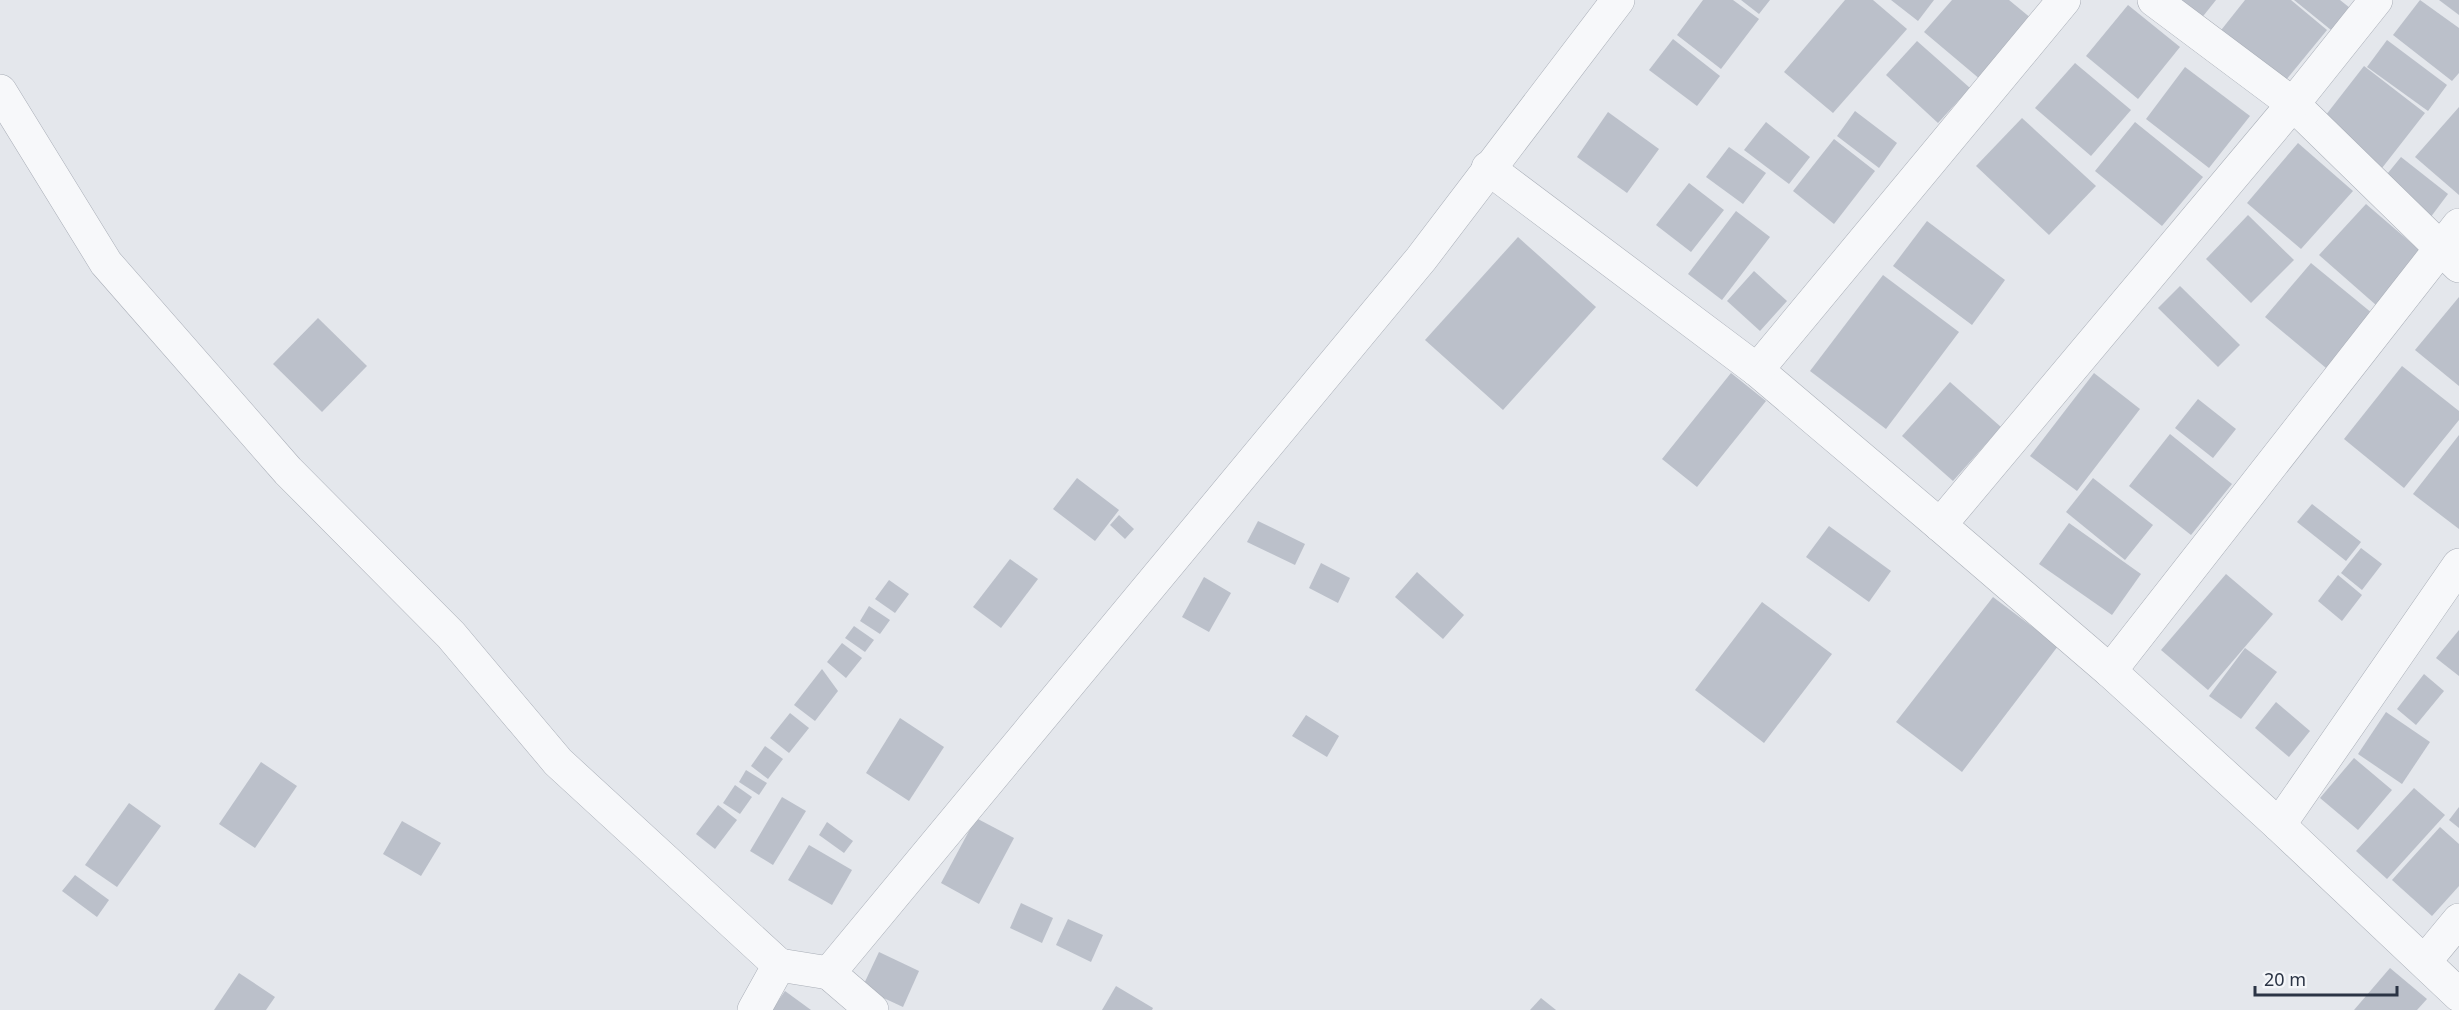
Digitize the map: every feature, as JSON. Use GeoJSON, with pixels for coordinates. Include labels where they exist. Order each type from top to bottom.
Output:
{"type":"FeatureCollection","features":[{"type":"Feature","properties":{"kind":"street"},"geometry":{"type":"LineString","coordinates":[[829,973],[1421,259],[1618,0]]}},
{"type":"Feature","properties":{"kind":"street"},"geometry":{"type":"LineString","coordinates":[[1757,370],[2064,0]]}},
{"type":"Feature","properties":{"kind":"street"},"geometry":{"type":"LineString","coordinates":[[2110,671],[2453,247],[2294,104],[2154,0]]}},
{"type":"Feature","properties":{"kind":"street"},"geometry":{"type":"LineString","coordinates":[[1940,525],[2294,104],[2376,0]]}},
{"type":"Feature","properties":{"kind":"street"},"geometry":{"type":"LineString","coordinates":[[0,91],[106,263],[257,437],[451,635],[558,762],[779,965],[829,973],[872,1010]]}},
{"type":"Feature","properties":{"kind":"street"},"geometry":{"type":"LineString","coordinates":[[1488,168],[1757,370],[1940,525],[2110,671],[2279,825],[2459,995]]}},
{"type":"Feature","properties":{"kind":"street"},"geometry":{"type":"LineString","coordinates":[[2279,825],[2459,565]]}},
{"type":"Feature","properties":{"kind":"street"},"geometry":{"type":"LineString","coordinates":[[2425,961],[2459,920]]}},
{"type":"Feature","properties":{"kind":"street"},"geometry":{"type":"LineString","coordinates":[[754,1010],[779,965]]}},
{"type":"Feature","properties":{"kind":"building"},"geometry":{"type":"Polygon","coordinates":[[[1703,0],[1733,0],[1759,19],[1721,69],[1677,35],[1703,0]]]}},
{"type":"Feature","properties":{"kind":"building"},"geometry":{"type":"Polygon","coordinates":[[[1741,0],[1770,0],[1759,14],[1741,0]]]}},
{"type":"Feature","properties":{"kind":"building"},"geometry":{"type":"Polygon","coordinates":[[[1845,0],[1873,0],[1907,29],[1833,113],[1784,72],[1845,0]]]}},
{"type":"Feature","properties":{"kind":"building"},"geometry":{"type":"Polygon","coordinates":[[[1891,0],[1934,0],[1918,21],[1891,0]]]}},
{"type":"Feature","properties":{"kind":"building"},"geometry":{"type":"Polygon","coordinates":[[[1952,0],[2009,0],[2032,19],[1981,80],[1924,32],[1952,0]]]}},
{"type":"Feature","properties":{"kind":"building"},"geometry":{"type":"Polygon","coordinates":[[[2174,0],[2216,0],[2200,20],[2174,0]]]}},
{"type":"Feature","properties":{"kind":"building"},"geometry":{"type":"Polygon","coordinates":[[[2245,0],[2291,0],[2327,30],[2281,86],[2218,34],[2245,0]]]}},
{"type":"Feature","properties":{"kind":"building"},"geometry":{"type":"Polygon","coordinates":[[[2294,0],[2340,0],[2355,12],[2336,34],[2294,0]]]}},
{"type":"Feature","properties":{"kind":"building"},"geometry":{"type":"Polygon","coordinates":[[[2420,0],[2459,28],[2459,73],[2452,81],[2393,35],[2420,0]]]}},
{"type":"Feature","properties":{"kind":"building"},"geometry":{"type":"Polygon","coordinates":[[[2439,0],[2459,0],[2459,15],[2439,0]]]}},
{"type":"Feature","properties":{"kind":"building"},"geometry":{"type":"Polygon","coordinates":[[[2128,5],[2180,47],[2138,99],[2086,56],[2128,5]]]}},
{"type":"Feature","properties":{"kind":"building"},"geometry":{"type":"Polygon","coordinates":[[[1673,39],[1720,76],[1697,106],[1649,70],[1673,39]]]}},
{"type":"Feature","properties":{"kind":"building"},"geometry":{"type":"Polygon","coordinates":[[[2387,40],[2447,85],[2428,111],[2367,67],[2387,40]]]}},
{"type":"Feature","properties":{"kind":"building"},"geometry":{"type":"Polygon","coordinates":[[[1917,41],[1970,88],[1938,123],[1886,75],[1917,41]]]}},
{"type":"Feature","properties":{"kind":"building"},"geometry":{"type":"Polygon","coordinates":[[[2075,63],[2131,110],[2091,156],[2035,108],[2075,63]]]}},
{"type":"Feature","properties":{"kind":"building"},"geometry":{"type":"Polygon","coordinates":[[[2364,66],[2425,113],[2382,168],[2322,120],[2364,66]]]}},
{"type":"Feature","properties":{"kind":"building"},"geometry":{"type":"Polygon","coordinates":[[[2185,67],[2250,116],[2209,168],[2146,119],[2185,67]]]}},
{"type":"Feature","properties":{"kind":"building"},"geometry":{"type":"Polygon","coordinates":[[[2459,107],[2459,195],[2415,157],[2459,107]]]}},
{"type":"Feature","properties":{"kind":"building"},"geometry":{"type":"Polygon","coordinates":[[[1855,111],[1897,143],[1879,168],[1837,136],[1855,111]]]}},
{"type":"Feature","properties":{"kind":"building"},"geometry":{"type":"Polygon","coordinates":[[[1608,112],[1659,149],[1627,193],[1577,157],[1608,112]]]}},
{"type":"Feature","properties":{"kind":"building"},"geometry":{"type":"Polygon","coordinates":[[[2022,118],[2096,186],[2049,235],[1976,166],[2022,118]]]}},
{"type":"Feature","properties":{"kind":"building"},"geometry":{"type":"Polygon","coordinates":[[[1766,122],[1810,157],[1789,184],[1744,150],[1766,122]]]}},
{"type":"Feature","properties":{"kind":"building"},"geometry":{"type":"Polygon","coordinates":[[[2135,122],[2203,177],[2162,226],[2095,171],[2135,122]]]}},
{"type":"Feature","properties":{"kind":"building"},"geometry":{"type":"Polygon","coordinates":[[[1834,139],[1875,171],[1834,224],[1793,191],[1834,139]]]}},
{"type":"Feature","properties":{"kind":"building"},"geometry":{"type":"Polygon","coordinates":[[[2298,143],[2353,191],[2301,249],[2247,203],[2298,143]]]}},
{"type":"Feature","properties":{"kind":"building"},"geometry":{"type":"Polygon","coordinates":[[[1729,147],[1766,173],[1743,204],[1706,177],[1729,147]]]}},
{"type":"Feature","properties":{"kind":"building"},"geometry":{"type":"Polygon","coordinates":[[[2401,157],[2448,194],[2427,222],[2379,184],[2401,157]]]}},
{"type":"Feature","properties":{"kind":"building"},"geometry":{"type":"Polygon","coordinates":[[[1689,183],[1724,210],[1691,252],[1656,225],[1689,183]]]}},
{"type":"Feature","properties":{"kind":"building"},"geometry":{"type":"Polygon","coordinates":[[[2366,204],[2423,253],[2376,305],[2319,255],[2366,204]]]}},
{"type":"Feature","properties":{"kind":"building"},"geometry":{"type":"Polygon","coordinates":[[[1736,211],[1770,237],[1722,300],[1688,274],[1736,211]]]}},
{"type":"Feature","properties":{"kind":"building"},"geometry":{"type":"Polygon","coordinates":[[[2248,215],[2294,260],[2251,303],[2206,259],[2248,215]]]}},
{"type":"Feature","properties":{"kind":"building"},"geometry":{"type":"Polygon","coordinates":[[[1927,221],[2005,280],[1972,325],[1893,266],[1927,221]]]}},
{"type":"Feature","properties":{"kind":"building"},"geometry":{"type":"Polygon","coordinates":[[[1518,237],[1596,307],[1503,410],[1425,340],[1518,237]]]}},
{"type":"Feature","properties":{"kind":"building"},"geometry":{"type":"Polygon","coordinates":[[[2311,263],[2378,318],[2332,373],[2265,317],[2311,263]]]}},
{"type":"Feature","properties":{"kind":"building"},"geometry":{"type":"Polygon","coordinates":[[[1754,271],[1787,301],[1760,331],[1727,301],[1754,271]]]}},
{"type":"Feature","properties":{"kind":"building"},"geometry":{"type":"Polygon","coordinates":[[[1883,275],[1959,332],[1886,429],[1810,371],[1883,275]]]}},
{"type":"Feature","properties":{"kind":"building"},"geometry":{"type":"Polygon","coordinates":[[[2180,286],[2240,345],[2218,367],[2158,308],[2180,286]]]}},
{"type":"Feature","properties":{"kind":"building"},"geometry":{"type":"Polygon","coordinates":[[[2459,297],[2459,386],[2415,350],[2459,297]]]}},
{"type":"Feature","properties":{"kind":"building"},"geometry":{"type":"Polygon","coordinates":[[[318,318],[367,366],[322,412],[273,364],[318,318]]]}},
{"type":"Feature","properties":{"kind":"building"},"geometry":{"type":"Polygon","coordinates":[[[2402,366],[2459,411],[2459,420],[2404,488],[2344,439],[2402,366]]]}},
{"type":"Feature","properties":{"kind":"building"},"geometry":{"type":"Polygon","coordinates":[[[1731,373],[1766,401],[1697,487],[1662,459],[1731,373]]]}},
{"type":"Feature","properties":{"kind":"building"},"geometry":{"type":"Polygon","coordinates":[[[2094,373],[2140,409],[2077,491],[2030,456],[2094,373]]]}},
{"type":"Feature","properties":{"kind":"building"},"geometry":{"type":"Polygon","coordinates":[[[1950,382],[2001,427],[1953,481],[1902,436],[1950,382]]]}},
{"type":"Feature","properties":{"kind":"building"},"geometry":{"type":"Polygon","coordinates":[[[2198,399],[2236,429],[2213,458],[2175,428],[2198,399]]]}},
{"type":"Feature","properties":{"kind":"building"},"geometry":{"type":"Polygon","coordinates":[[[2170,434],[2232,484],[2191,535],[2129,486],[2170,434]]]}},
{"type":"Feature","properties":{"kind":"building"},"geometry":{"type":"Polygon","coordinates":[[[2459,435],[2459,529],[2413,494],[2459,435]]]}},
{"type":"Feature","properties":{"kind":"building"},"geometry":{"type":"Polygon","coordinates":[[[1077,478],[1119,510],[1095,541],[1053,509],[1077,478]]]}},
{"type":"Feature","properties":{"kind":"building"},"geometry":{"type":"Polygon","coordinates":[[[2093,478],[2153,525],[2125,560],[2066,512],[2093,478]]]}},
{"type":"Feature","properties":{"kind":"building"},"geometry":{"type":"Polygon","coordinates":[[[2312,504],[2361,542],[2346,561],[2297,522],[2312,504]]]}},
{"type":"Feature","properties":{"kind":"building"},"geometry":{"type":"Polygon","coordinates":[[[1119,515],[1134,529],[1125,539],[1110,525],[1119,515]]]}},
{"type":"Feature","properties":{"kind":"building"},"geometry":{"type":"Polygon","coordinates":[[[1258,521],[1305,544],[1295,565],[1247,542],[1258,521]]]}},
{"type":"Feature","properties":{"kind":"building"},"geometry":{"type":"Polygon","coordinates":[[[2069,523],[2141,574],[2112,615],[2039,564],[2069,523]]]}},
{"type":"Feature","properties":{"kind":"building"},"geometry":{"type":"Polygon","coordinates":[[[1829,526],[1891,571],[1869,602],[1806,557],[1829,526]]]}},
{"type":"Feature","properties":{"kind":"building"},"geometry":{"type":"Polygon","coordinates":[[[2361,548],[2382,564],[2362,590],[2341,573],[2361,548]]]}},
{"type":"Feature","properties":{"kind":"building"},"geometry":{"type":"Polygon","coordinates":[[[1010,559],[1038,579],[1001,628],[973,607],[1010,559]]]}},
{"type":"Feature","properties":{"kind":"building"},"geometry":{"type":"Polygon","coordinates":[[[1321,563],[1350,578],[1338,603],[1309,588],[1321,563]]]}},
{"type":"Feature","properties":{"kind":"building"},"geometry":{"type":"Polygon","coordinates":[[[1417,572],[1464,615],[1443,639],[1395,597],[1417,572]]]}},
{"type":"Feature","properties":{"kind":"building"},"geometry":{"type":"Polygon","coordinates":[[[2226,574],[2273,614],[2208,690],[2161,650],[2226,574]]]}},
{"type":"Feature","properties":{"kind":"building"},"geometry":{"type":"Polygon","coordinates":[[[2338,575],[2362,595],[2342,621],[2318,601],[2338,575]]]}},
{"type":"Feature","properties":{"kind":"building"},"geometry":{"type":"Polygon","coordinates":[[[1204,577],[1231,593],[1209,632],[1182,617],[1204,577]]]}},
{"type":"Feature","properties":{"kind":"building"},"geometry":{"type":"Polygon","coordinates":[[[889,580],[909,594],[895,613],[875,599],[889,580]]]}},
{"type":"Feature","properties":{"kind":"building"},"geometry":{"type":"Polygon","coordinates":[[[1993,597],[2058,646],[1962,772],[1896,722],[1993,597]]]}},
{"type":"Feature","properties":{"kind":"building"},"geometry":{"type":"Polygon","coordinates":[[[1762,602],[1832,654],[1764,743],[1695,690],[1762,602]]]}},
{"type":"Feature","properties":{"kind":"building"},"geometry":{"type":"Polygon","coordinates":[[[869,606],[890,620],[880,634],[860,621],[869,606]]]}},
{"type":"Feature","properties":{"kind":"building"},"geometry":{"type":"Polygon","coordinates":[[[854,626],[874,640],[865,652],[845,638],[854,626]]]}},
{"type":"Feature","properties":{"kind":"building"},"geometry":{"type":"Polygon","coordinates":[[[2459,630],[2459,676],[2436,658],[2459,630]]]}},
{"type":"Feature","properties":{"kind":"building"},"geometry":{"type":"Polygon","coordinates":[[[842,643],[862,658],[846,678],[827,662],[842,643]]]}},
{"type":"Feature","properties":{"kind":"building"},"geometry":{"type":"Polygon","coordinates":[[[2245,648],[2277,672],[2241,719],[2209,696],[2245,648]]]}},
{"type":"Feature","properties":{"kind":"building"},"geometry":{"type":"Polygon","coordinates":[[[822,669],[838,691],[815,721],[794,705],[822,669]]]}},
{"type":"Feature","properties":{"kind":"building"},"geometry":{"type":"Polygon","coordinates":[[[2424,674],[2444,691],[2416,725],[2397,709],[2424,674]]]}},
{"type":"Feature","properties":{"kind":"building"},"geometry":{"type":"Polygon","coordinates":[[[2276,702],[2310,731],[2289,757],[2255,728],[2276,702]]]}},
{"type":"Feature","properties":{"kind":"building"},"geometry":{"type":"Polygon","coordinates":[[[2386,712],[2430,742],[2402,784],[2358,754],[2386,712]]]}},
{"type":"Feature","properties":{"kind":"building"},"geometry":{"type":"Polygon","coordinates":[[[790,713],[809,728],[789,753],[770,738],[790,713]]]}},
{"type":"Feature","properties":{"kind":"building"},"geometry":{"type":"Polygon","coordinates":[[[1306,715],[1339,736],[1327,757],[1292,736],[1306,715]]]}},
{"type":"Feature","properties":{"kind":"building"},"geometry":{"type":"Polygon","coordinates":[[[900,718],[944,747],[909,801],[866,773],[900,718]]]}},
{"type":"Feature","properties":{"kind":"building"},"geometry":{"type":"Polygon","coordinates":[[[765,746],[783,759],[768,779],[751,766],[765,746]]]}},
{"type":"Feature","properties":{"kind":"building"},"geometry":{"type":"Polygon","coordinates":[[[2354,758],[2392,790],[2358,830],[2320,798],[2354,758]]]}},
{"type":"Feature","properties":{"kind":"building"},"geometry":{"type":"Polygon","coordinates":[[[261,762],[297,786],[255,848],[219,824],[261,762]]]}},
{"type":"Feature","properties":{"kind":"building"},"geometry":{"type":"Polygon","coordinates":[[[746,770],[767,783],[759,795],[739,782],[746,770]]]}},
{"type":"Feature","properties":{"kind":"building"},"geometry":{"type":"Polygon","coordinates":[[[735,785],[752,797],[740,814],[723,803],[735,785]]]}},
{"type":"Feature","properties":{"kind":"building"},"geometry":{"type":"Polygon","coordinates":[[[2414,788],[2445,815],[2387,879],[2356,851],[2414,788]]]}},
{"type":"Feature","properties":{"kind":"building"},"geometry":{"type":"Polygon","coordinates":[[[782,797],[806,811],[773,865],[750,851],[782,797]]]}},
{"type":"Feature","properties":{"kind":"building"},"geometry":{"type":"Polygon","coordinates":[[[129,803],[161,826],[117,887],[85,865],[129,803]]]}},
{"type":"Feature","properties":{"kind":"building"},"geometry":{"type":"Polygon","coordinates":[[[718,805],[737,820],[715,849],[696,834],[718,805]]]}},
{"type":"Feature","properties":{"kind":"building"},"geometry":{"type":"Polygon","coordinates":[[[2459,807],[2459,828],[2449,820],[2459,807]]]}},
{"type":"Feature","properties":{"kind":"building"},"geometry":{"type":"Polygon","coordinates":[[[976,818],[1014,838],[979,904],[941,883],[976,818]]]}},
{"type":"Feature","properties":{"kind":"building"},"geometry":{"type":"Polygon","coordinates":[[[402,821],[441,843],[421,876],[383,854],[402,821]]]}},
{"type":"Feature","properties":{"kind":"building"},"geometry":{"type":"Polygon","coordinates":[[[827,822],[853,841],[844,853],[819,835],[827,822]]]}},
{"type":"Feature","properties":{"kind":"building"},"geometry":{"type":"Polygon","coordinates":[[[2440,827],[2459,844],[2459,886],[2432,916],[2392,880],[2440,827]]]}},
{"type":"Feature","properties":{"kind":"building"},"geometry":{"type":"Polygon","coordinates":[[[809,845],[852,870],[832,905],[788,880],[809,845]]]}},
{"type":"Feature","properties":{"kind":"building"},"geometry":{"type":"Polygon","coordinates":[[[75,875],[109,900],[97,917],[62,891],[75,875]]]}},
{"type":"Feature","properties":{"kind":"building"},"geometry":{"type":"Polygon","coordinates":[[[1021,903],[1053,918],[1042,943],[1010,928],[1021,903]]]}},
{"type":"Feature","properties":{"kind":"building"},"geometry":{"type":"Polygon","coordinates":[[[1068,919],[1103,935],[1091,962],[1056,945],[1068,919]]]}},
{"type":"Feature","properties":{"kind":"building"},"geometry":{"type":"Polygon","coordinates":[[[879,952],[919,971],[903,1007],[862,988],[879,952]]]}},
{"type":"Feature","properties":{"kind":"building"},"geometry":{"type":"Polygon","coordinates":[[[2390,968],[2427,999],[2417,1010],[2354,1010],[2390,968]]]}},
{"type":"Feature","properties":{"kind":"building"},"geometry":{"type":"Polygon","coordinates":[[[239,973],[275,997],[266,1010],[214,1010],[239,973]]]}},
{"type":"Feature","properties":{"kind":"building"},"geometry":{"type":"Polygon","coordinates":[[[1116,986],[1153,1008],[1152,1010],[1102,1010],[1116,986]]]}},
{"type":"Feature","properties":{"kind":"building"},"geometry":{"type":"Polygon","coordinates":[[[785,991],[811,1010],[772,1010],[785,991]]]}},
{"type":"Feature","properties":{"kind":"building"},"geometry":{"type":"Polygon","coordinates":[[[1541,998],[1556,1010],[1530,1010],[1541,998]]]}}]}
